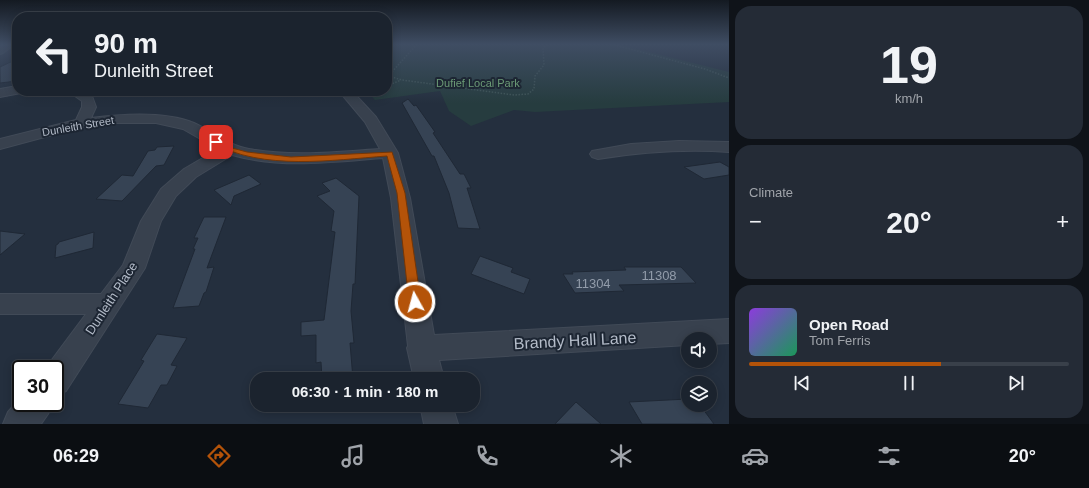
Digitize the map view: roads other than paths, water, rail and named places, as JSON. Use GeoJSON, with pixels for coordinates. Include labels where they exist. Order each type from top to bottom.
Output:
{"type":"FeatureCollection","features":[{"type":"Feature","properties":{"kind":"street"},"geometry":{"type":"LineString","coordinates":[[0,93],[12,91]]}},
{"type":"Feature","properties":{"kind":"street"},"geometry":{"type":"LineString","coordinates":[[82,123],[89,107],[88,99],[83,96]]}},
{"type":"Feature","properties":{"kind":"street"},"geometry":{"type":"LineString","coordinates":[[350,96],[370,117],[390,153],[401,193],[421,348],[427,372]]}},
{"type":"Feature","properties":{"kind":"street","name":"Dunleith Street"},"geometry":{"type":"LineString","coordinates":[[0,144],[82,123],[117,119],[156,119],[188,126],[230,149],[247,154],[291,159],[390,153]]}},
{"type":"Feature","properties":{"kind":"street"},"geometry":{"type":"LineString","coordinates":[[598,154],[638,147],[678,144],[729,147]]}},
{"type":"Feature","properties":{"kind":"street","name":"Dunleith Place"},"geometry":{"type":"LineString","coordinates":[[64,368],[133,268],[151,221],[168,193],[190,173],[230,149]]}},
{"type":"Feature","properties":{"kind":"street"},"geometry":{"type":"LineString","coordinates":[[0,304],[109,304]]}},
{"type":"Feature","properties":{"kind":"street","name":"Brandy Hall Lane"},"geometry":{"type":"LineString","coordinates":[[421,348],[729,331]]}},
{"type":"Feature","properties":{"kind":"street"},"geometry":{"type":"LineString","coordinates":[[20,424],[30,412]]}},
{"type":"Feature","properties":{"kind":"street"},"geometry":{"type":"LineString","coordinates":[[438,412],[441,424]]}},
{"type":"Feature","properties":{"kind":"park label","name":"Dufief Local Park"},"geometry":{"type":"Point","coordinates":[478,83]}}]}
